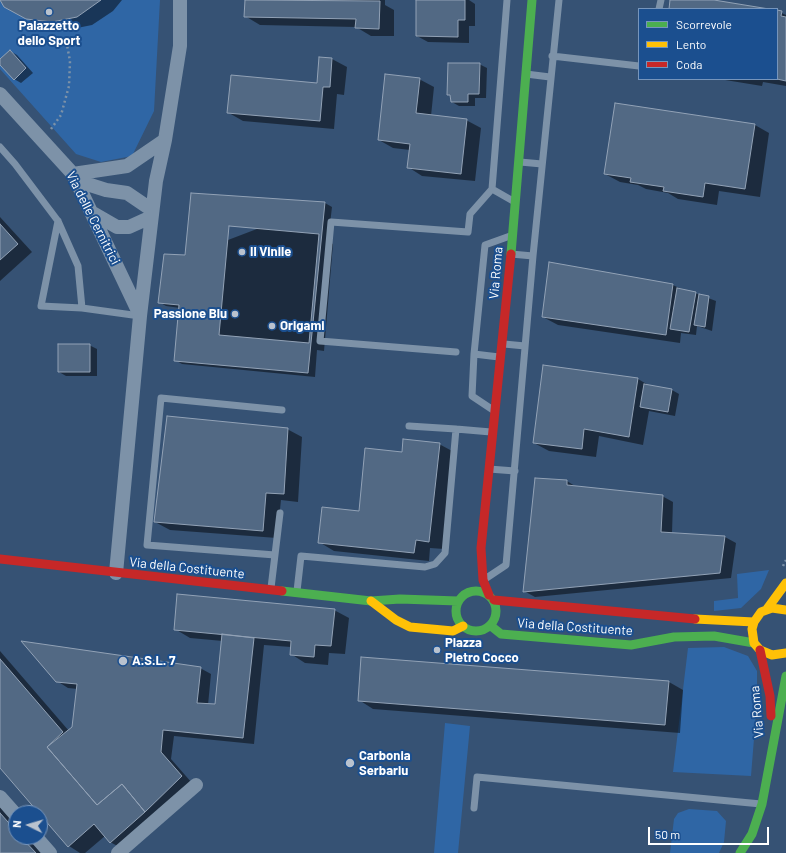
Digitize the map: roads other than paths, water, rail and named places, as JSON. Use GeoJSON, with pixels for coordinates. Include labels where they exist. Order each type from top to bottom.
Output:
{"type":"FeatureCollection","features":[{"type":"Feature","properties":{"kind":"main road","name":"Via Roma"},"geometry":{"type":"LineString","coordinates":[[491,598],[483,580],[481,548],[511,254],[532,0]]}},
{"type":"Feature","properties":{"kind":"main road","name":"Via Roma"},"geometry":{"type":"LineString","coordinates":[[472,568],[481,548]]}},
{"type":"Feature","properties":{"kind":"main road","name":"Via della Costituente"},"geometry":{"type":"LineString","coordinates":[[0,559],[371,601],[461,598]]}},
{"type":"Feature","properties":{"kind":"main road"},"geometry":{"type":"LineString","coordinates":[[461,598],[476,590],[491,598],[497,613],[491,626],[478,631],[470,630],[463,626],[456,615],[461,598],[466,582]]}},
{"type":"Feature","properties":{"kind":"main road"},"geometry":{"type":"LineString","coordinates":[[754,622],[757,617],[767,609],[786,582]]}},
{"type":"Feature","properties":{"kind":"main road","name":"Via della Costituente"},"geometry":{"type":"LineString","coordinates":[[491,598],[707,621],[754,622]]}},
{"type":"Feature","properties":{"kind":"main road"},"geometry":{"type":"LineString","coordinates":[[371,601],[396,620],[410,627],[453,631],[463,626]]}},
{"type":"Feature","properties":{"kind":"main road"},"geometry":{"type":"LineString","coordinates":[[767,609],[777,608],[786,610]]}},
{"type":"Feature","properties":{"kind":"main road"},"geometry":{"type":"LineString","coordinates":[[647,644],[652,635],[653,627],[648,615]]}},
{"type":"Feature","properties":{"kind":"main road","name":"Via Roma"},"geometry":{"type":"LineString","coordinates":[[754,622],[752,629],[770,696],[773,750]]}},
{"type":"Feature","properties":{"kind":"main road","name":"Via della Costituente"},"geometry":{"type":"LineString","coordinates":[[491,626],[500,634],[631,645],[647,644],[674,637],[714,636],[757,646],[772,655],[786,653]]}},
{"type":"Feature","properties":{"kind":"main road","name":"Via Roma"},"geometry":{"type":"LineString","coordinates":[[740,853],[752,834],[762,804],[786,676]]}},
{"type":"Feature","properties":{"kind":"street"},"geometry":{"type":"LineString","coordinates":[[116,573],[140,316],[156,181],[166,133],[180,46],[180,0]]}},
{"type":"Feature","properties":{"kind":"street","name":"Via delle Cernitrici"},"geometry":{"type":"LineString","coordinates":[[0,94],[73,174],[140,316]]}},
{"type":"Feature","properties":{"kind":"street"},"geometry":{"type":"LineString","coordinates":[[73,174],[127,166],[166,133]]}},
{"type":"Feature","properties":{"kind":"street"},"geometry":{"type":"LineString","coordinates":[[73,174],[84,183],[106,190],[127,193],[152,214]]}},
{"type":"Feature","properties":{"kind":"street"},"geometry":{"type":"LineString","coordinates":[[91,212],[116,227],[129,227],[152,214]]}},
{"type":"Feature","properties":{"kind":"street"},"geometry":{"type":"LineString","coordinates":[[118,853],[196,785]]}},
{"type":"Feature","properties":{"kind":"street"},"geometry":{"type":"LineString","coordinates":[[0,797],[8,806]]}},
{"type":"Feature","properties":{"kind":"street"},"geometry":{"type":"LineString","coordinates":[[43,845],[50,853]]}},
{"type":"Feature","properties":{"kind":"lane"},"geometry":{"type":"LineString","coordinates":[[456,352],[320,341],[331,222],[468,232],[470,214],[492,189],[507,0]]}},
{"type":"Feature","properties":{"kind":"lane"},"geometry":{"type":"LineString","coordinates":[[483,580],[506,565],[533,256],[552,56],[559,0]]}},
{"type":"Feature","properties":{"kind":"lane"},"geometry":{"type":"LineString","coordinates":[[552,56],[638,66]]}},
{"type":"Feature","properties":{"kind":"lane"},"geometry":{"type":"LineString","coordinates":[[526,74],[550,77]]}},
{"type":"Feature","properties":{"kind":"lane"},"geometry":{"type":"LineString","coordinates":[[0,147],[58,221],[78,266],[82,308]]}},
{"type":"Feature","properties":{"kind":"lane"},"geometry":{"type":"LineString","coordinates":[[519,162],[542,164]]}},
{"type":"Feature","properties":{"kind":"lane"},"geometry":{"type":"LineString","coordinates":[[492,189],[515,202]]}},
{"type":"Feature","properties":{"kind":"lane"},"geometry":{"type":"LineString","coordinates":[[58,221],[41,306],[82,308],[140,316]]}},
{"type":"Feature","properties":{"kind":"lane"},"geometry":{"type":"LineString","coordinates":[[495,411],[472,396],[474,354],[486,246],[512,235]]}},
{"type":"Feature","properties":{"kind":"lane"},"geometry":{"type":"LineString","coordinates":[[511,254],[533,256]]}},
{"type":"Feature","properties":{"kind":"lane"},"geometry":{"type":"LineString","coordinates":[[502,344],[525,346]]}},
{"type":"Feature","properties":{"kind":"lane"},"geometry":{"type":"LineString","coordinates":[[474,354],[501,358]]}},
{"type":"Feature","properties":{"kind":"lane"},"geometry":{"type":"LineString","coordinates":[[275,555],[147,545],[161,398],[282,410]]}},
{"type":"Feature","properties":{"kind":"lane"},"geometry":{"type":"LineString","coordinates":[[409,426],[493,432]]}},
{"type":"Feature","properties":{"kind":"lane"},"geometry":{"type":"LineString","coordinates":[[296,593],[301,556],[425,567],[435,564],[445,553],[456,429]]}},
{"type":"Feature","properties":{"kind":"lane"},"geometry":{"type":"LineString","coordinates":[[489,469],[515,471]]}},
{"type":"Feature","properties":{"kind":"lane"},"geometry":{"type":"LineString","coordinates":[[271,590],[280,513]]}},
{"type":"Feature","properties":{"kind":"lane"},"geometry":{"type":"LineString","coordinates":[[474,808],[477,778],[762,804]]}},
{"type":"Feature","properties":{"kind":"place","name":"Palazzetto dello Sport"},"geometry":{"type":"Point","coordinates":[49,12]}},
{"type":"Feature","properties":{"kind":"place","name":"Il Vinile"},"geometry":{"type":"Point","coordinates":[242,252]}},
{"type":"Feature","properties":{"kind":"place","name":"Passione Blu"},"geometry":{"type":"Point","coordinates":[235,314]}},
{"type":"Feature","properties":{"kind":"place","name":"Origami"},"geometry":{"type":"Point","coordinates":[272,326]}},
{"type":"Feature","properties":{"kind":"place","name":"Piazza Pietro Cocco"},"geometry":{"type":"Point","coordinates":[437,650]}},
{"type":"Feature","properties":{"kind":"place","name":"A.S.L. 7"},"geometry":{"type":"Point","coordinates":[123,661]}},
{"type":"Feature","properties":{"kind":"place","name":"Carbonia Serbariu"},"geometry":{"type":"Point","coordinates":[350,763]}}]}
